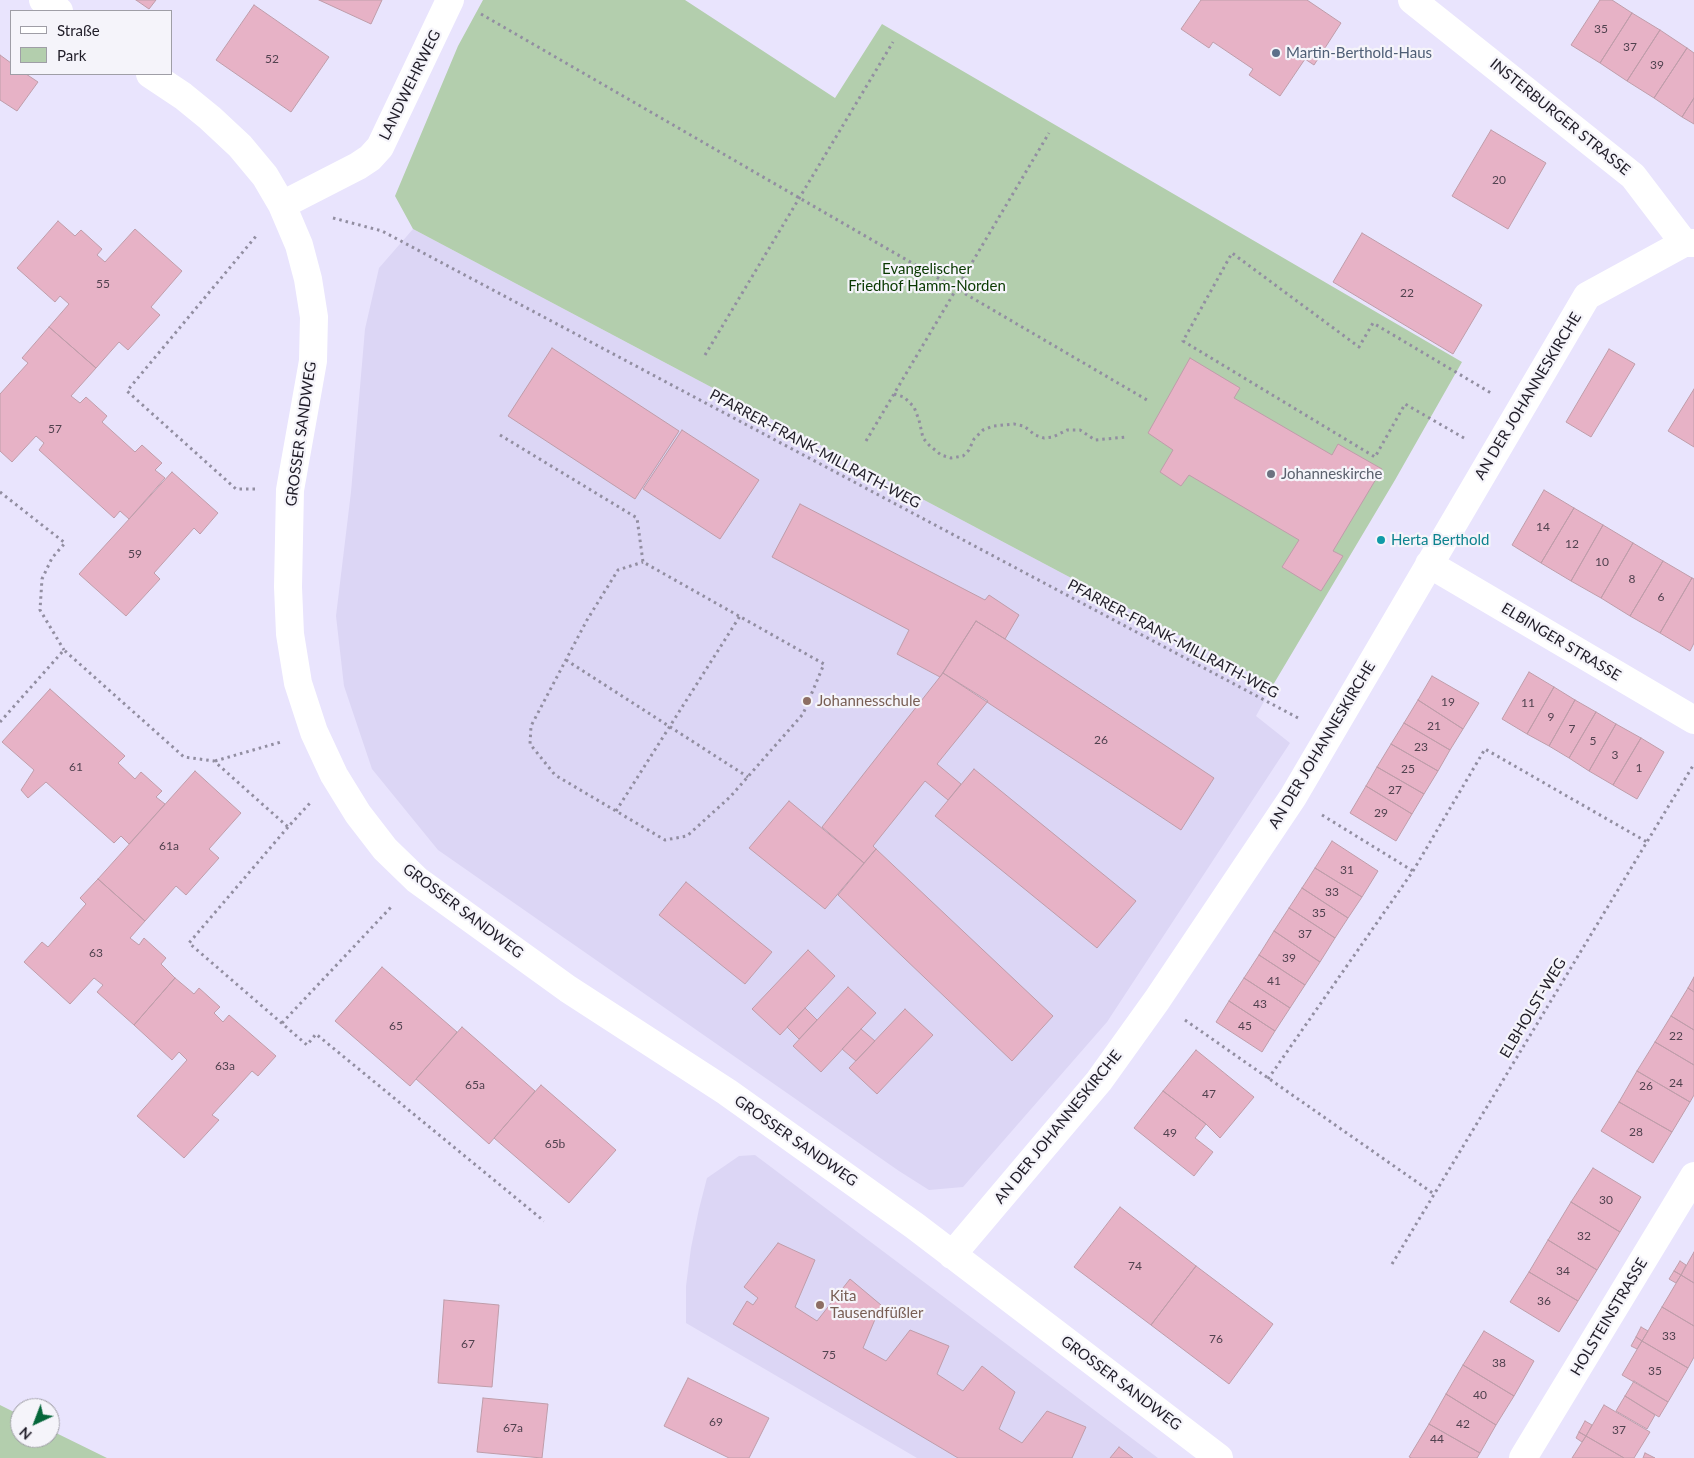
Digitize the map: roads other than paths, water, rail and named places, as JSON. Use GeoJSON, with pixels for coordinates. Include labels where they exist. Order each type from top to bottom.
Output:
{"type":"FeatureCollection","features":[{"type":"Feature","properties":{"kind":"street"},"geometry":{"type":"LineString","coordinates":[[43,0],[58,10]]}},
{"type":"Feature","properties":{"kind":"street","name":"INSTERBURGER STRASSE"},"geometry":{"type":"LineString","coordinates":[[1412,0],[1633,176],[1689,243]]}},
{"type":"Feature","properties":{"kind":"street","name":"LANDWEHRWEG"},"geometry":{"type":"LineString","coordinates":[[282,205],[358,166],[370,158],[380,147],[462,5]]}},
{"type":"Feature","properties":{"kind":"street","name":"GROSSER SANDWEG"},"geometry":{"type":"LineString","coordinates":[[151,75],[203,113],[240,146],[265,176],[282,205],[298,246],[308,279],[314,317],[312,360],[290,490],[288,587],[290,634],[298,683],[314,732],[334,775],[358,814],[385,849],[417,880],[568,989],[727,1092],[915,1226],[1219,1458]]}},
{"type":"Feature","properties":{"kind":"street","name":"AN DER JOHANNESKIRCHE"},"geometry":{"type":"LineString","coordinates":[[952,1255],[1099,1081],[1157,1000],[1293,797],[1587,296],[1689,243]]}},
{"type":"Feature","properties":{"kind":"street","name":"ELBINGER STRASSE"},"geometry":{"type":"LineString","coordinates":[[1429,564],[1694,720]]}},
{"type":"Feature","properties":{"kind":"street","name":"HOLSTEINSTRASSE"},"geometry":{"type":"LineString","coordinates":[[1523,1458],[1694,1176]]}},
{"type":"Feature","properties":{"kind":"place","name":"Martin-Berthold-Haus"},"geometry":{"type":"Point","coordinates":[1276,53]}},
{"type":"Feature","properties":{"kind":"place","name":"Johanneskirche"},"geometry":{"type":"Point","coordinates":[1271,474]}},
{"type":"Feature","properties":{"kind":"place","name":"Herta Berthold"},"geometry":{"type":"Point","coordinates":[1381,540]}},
{"type":"Feature","properties":{"kind":"place","name":"Johannesschule"},"geometry":{"type":"Point","coordinates":[807,701]}},
{"type":"Feature","properties":{"kind":"place","name":"Kita Tausendfüßler"},"geometry":{"type":"Point","coordinates":[820,1305]}},
{"type":"Feature","properties":{"kind":"park label","name":"Evangelischer Friedhof Hamm-Norden"},"geometry":{"type":"Point","coordinates":[927,278]}}]}
